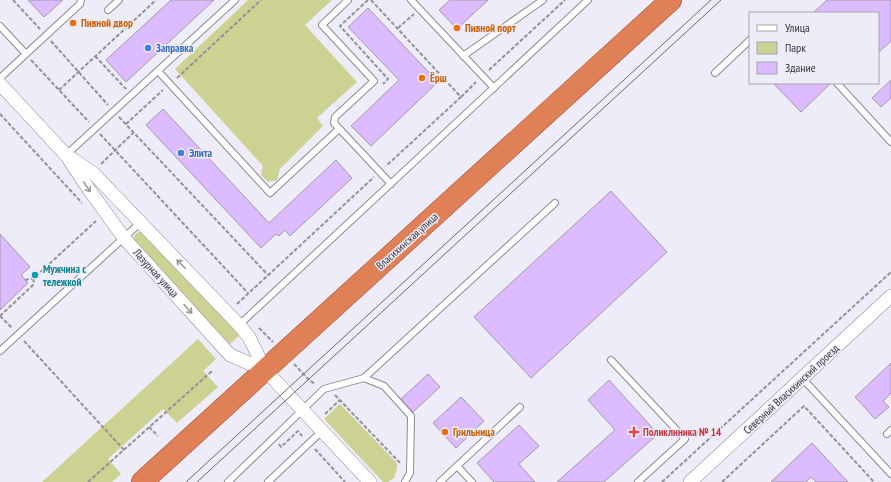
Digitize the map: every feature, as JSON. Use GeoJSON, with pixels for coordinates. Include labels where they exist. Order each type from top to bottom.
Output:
{"type":"FeatureCollection","features":[{"type":"Feature","properties":{"kind":"highway","name":"Власихинская улица"},"geometry":{"type":"LineString","coordinates":[[142,482],[671,0]]}},
{"type":"Feature","properties":{"kind":"street","name":"Лазурная улица"},"geometry":{"type":"LineString","coordinates":[[0,84],[66,155],[124,238],[230,355],[265,370]]}},
{"type":"Feature","properties":{"kind":"street","name":"Лазурная улица"},"geometry":{"type":"LineString","coordinates":[[66,155],[93,173],[140,222],[244,320],[249,337],[265,370],[370,482]]}},
{"type":"Feature","properties":{"kind":"street","name":"Северный Власихинский проезд"},"geometry":{"type":"LineString","coordinates":[[690,482],[891,296]]}},
{"type":"Feature","properties":{"kind":"lane"},"geometry":{"type":"LineString","coordinates":[[0,78],[80,4],[81,0]]}},
{"type":"Feature","properties":{"kind":"lane"},"geometry":{"type":"LineString","coordinates":[[108,10],[119,0]]}},
{"type":"Feature","properties":{"kind":"lane"},"geometry":{"type":"LineString","coordinates":[[66,155],[235,0]]}},
{"type":"Feature","properties":{"kind":"lane"},"geometry":{"type":"LineString","coordinates":[[348,0],[322,25],[374,81],[335,118],[334,123],[391,184]]}},
{"type":"Feature","properties":{"kind":"lane"},"geometry":{"type":"LineString","coordinates":[[411,0],[494,88]]}},
{"type":"Feature","properties":{"kind":"lane"},"geometry":{"type":"LineString","coordinates":[[416,5],[421,0]]}},
{"type":"Feature","properties":{"kind":"lane"},"geometry":{"type":"LineString","coordinates":[[463,56],[542,0]]}},
{"type":"Feature","properties":{"kind":"lane"},"geometry":{"type":"LineString","coordinates":[[244,320],[588,0]]}},
{"type":"Feature","properties":{"kind":"lane"},"geometry":{"type":"LineString","coordinates":[[0,26],[26,54]]}},
{"type":"Feature","properties":{"kind":"lane"},"geometry":{"type":"LineString","coordinates":[[715,73],[749,41]]}},
{"type":"Feature","properties":{"kind":"lane"},"geometry":{"type":"LineString","coordinates":[[158,71],[270,193],[339,129]]}},
{"type":"Feature","properties":{"kind":"lane"},"geometry":{"type":"LineString","coordinates":[[838,84],[891,142]]}},
{"type":"Feature","properties":{"kind":"lane"},"geometry":{"type":"LineString","coordinates":[[228,482],[324,389],[364,378],[555,203]]}},
{"type":"Feature","properties":{"kind":"lane"},"geometry":{"type":"LineString","coordinates":[[0,351],[140,222]]}},
{"type":"Feature","properties":{"kind":"lane"},"geometry":{"type":"LineString","coordinates":[[611,360],[685,439],[638,482]]}},
{"type":"Feature","properties":{"kind":"lane"},"geometry":{"type":"LineString","coordinates":[[364,378],[384,386],[411,416],[410,473],[405,482]]}},
{"type":"Feature","properties":{"kind":"lane"},"geometry":{"type":"LineString","coordinates":[[802,378],[891,474]]}},
{"type":"Feature","properties":{"kind":"lane"},"geometry":{"type":"LineString","coordinates":[[440,482],[520,407]]}},
{"type":"Feature","properties":{"kind":"lane"},"geometry":{"type":"LineString","coordinates":[[268,482],[322,431]]}},
{"type":"Feature","properties":{"kind":"lane"},"geometry":{"type":"LineString","coordinates":[[457,466],[472,482]]}},
{"type":"Feature","properties":{"kind":"path"},"geometry":{"type":"LineString","coordinates":[[13,0],[126,124],[268,275]]}},
{"type":"Feature","properties":{"kind":"path"},"geometry":{"type":"LineString","coordinates":[[59,90],[156,0]]}},
{"type":"Feature","properties":{"kind":"path"},"geometry":{"type":"LineString","coordinates":[[126,124],[261,0]]}},
{"type":"Feature","properties":{"kind":"path"},"geometry":{"type":"LineString","coordinates":[[371,0],[461,97]]}},
{"type":"Feature","properties":{"kind":"path"},"geometry":{"type":"LineString","coordinates":[[244,320],[237,304],[248,293],[565,0]]}},
{"type":"Feature","properties":{"kind":"path"},"geometry":{"type":"LineString","coordinates":[[26,54],[248,293]]}},
{"type":"Feature","properties":{"kind":"path"},"geometry":{"type":"LineString","coordinates":[[95,56],[126,90]]}},
{"type":"Feature","properties":{"kind":"path"},"geometry":{"type":"LineString","coordinates":[[25,280],[34,278],[97,220]]}},
{"type":"Feature","properties":{"kind":"path"},"geometry":{"type":"LineString","coordinates":[[662,482],[891,272]]}},
{"type":"Feature","properties":{"kind":"path"},"geometry":{"type":"LineString","coordinates":[[34,278],[33,285],[0,316],[124,450]]}},
{"type":"Feature","properties":{"kind":"path"},"geometry":{"type":"LineString","coordinates":[[88,482],[212,371]]}},
{"type":"Feature","properties":{"kind":"path"},"geometry":{"type":"LineString","coordinates":[[336,396],[410,473]]}},
{"type":"Feature","properties":{"kind":"path"},"geometry":{"type":"LineString","coordinates":[[325,414],[340,400]]}},
{"type":"Feature","properties":{"kind":"path"},"geometry":{"type":"LineString","coordinates":[[722,482],[804,406],[874,482]]}},
{"type":"Feature","properties":{"kind":"path"},"geometry":{"type":"LineString","coordinates":[[149,427],[158,436]]}},
{"type":"Feature","properties":{"kind":"path"},"geometry":{"type":"LineString","coordinates":[[306,432],[302,436],[346,482]]}},
{"type":"Feature","properties":{"kind":"green space"},"geometry":{"type":"Polygon","coordinates":[[[248,0],[332,0],[305,25],[357,82],[317,118],[323,126],[280,169],[277,180],[268,182],[261,175],[263,166],[175,69],[248,0]]]}},
{"type":"Feature","properties":{"kind":"green space"},"geometry":{"type":"Polygon","coordinates":[[[142,231],[240,335],[230,344],[134,241],[134,236],[142,231]]]}},
{"type":"Feature","properties":{"kind":"green space"},"geometry":{"type":"Polygon","coordinates":[[[198,339],[216,359],[203,371],[218,387],[177,423],[163,409],[108,459],[121,474],[112,482],[42,482],[198,339]]]}},
{"type":"Feature","properties":{"kind":"green space"},"geometry":{"type":"Polygon","coordinates":[[[340,404],[397,463],[394,478],[388,482],[383,482],[324,419],[340,404]]]}},
{"type":"Feature","properties":{"kind":"building"},"geometry":{"type":"Polygon","coordinates":[[[28,0],[63,0],[44,17],[28,0]]]}},
{"type":"Feature","properties":{"kind":"building"},"geometry":{"type":"Polygon","coordinates":[[[171,0],[214,0],[126,82],[106,60],[171,0]]]}},
{"type":"Feature","properties":{"kind":"building"},"geometry":{"type":"Polygon","coordinates":[[[450,0],[488,0],[457,29],[439,10],[450,0]]]}},
{"type":"Feature","properties":{"kind":"building"},"geometry":{"type":"Polygon","coordinates":[[[827,0],[891,0],[891,41],[879,52],[879,12],[814,12],[827,0]]]}},
{"type":"Feature","properties":{"kind":"building"},"geometry":{"type":"Polygon","coordinates":[[[368,8],[438,82],[371,146],[351,126],[399,80],[348,27],[368,8]]]}},
{"type":"Feature","properties":{"kind":"building"},"geometry":{"type":"Polygon","coordinates":[[[891,80],[891,98],[881,107],[872,98],[891,80]]]}},
{"type":"Feature","properties":{"kind":"building"},"geometry":{"type":"Polygon","coordinates":[[[774,84],[830,84],[801,112],[774,84]]]}},
{"type":"Feature","properties":{"kind":"building"},"geometry":{"type":"Polygon","coordinates":[[[163,109],[269,223],[336,160],[352,178],[290,236],[285,230],[279,236],[276,234],[261,248],[146,125],[163,109]]]}},
{"type":"Feature","properties":{"kind":"building"},"geometry":{"type":"Polygon","coordinates":[[[611,191],[667,252],[531,378],[474,317],[611,191]]]}},
{"type":"Feature","properties":{"kind":"building"},"geometry":{"type":"Polygon","coordinates":[[[0,234],[30,267],[21,275],[28,283],[0,310],[0,234]]]}},
{"type":"Feature","properties":{"kind":"building"},"geometry":{"type":"Polygon","coordinates":[[[891,363],[891,393],[883,401],[889,407],[875,419],[855,397],[891,363]]]}},
{"type":"Feature","properties":{"kind":"building"},"geometry":{"type":"Polygon","coordinates":[[[428,374],[440,387],[413,412],[401,399],[428,374]]]}},
{"type":"Feature","properties":{"kind":"building","name":"Поликлиника № 14"},"geometry":{"type":"Polygon","coordinates":[[[609,380],[658,434],[604,482],[557,482],[615,430],[588,400],[609,380]]]}},
{"type":"Feature","properties":{"kind":"building"},"geometry":{"type":"Polygon","coordinates":[[[461,397],[484,421],[456,448],[433,423],[461,397]]]}},
{"type":"Feature","properties":{"kind":"building"},"geometry":{"type":"Polygon","coordinates":[[[519,425],[539,446],[519,464],[535,482],[494,482],[477,463],[519,425]]]}},
{"type":"Feature","properties":{"kind":"building"},"geometry":{"type":"Polygon","coordinates":[[[812,443],[848,482],[816,482],[811,477],[806,482],[771,482],[812,443]]]}},
{"type":"Feature","properties":{"kind":"tram line"},"geometry":{"type":"LineString","coordinates":[[186,482],[711,0]]}},
{"type":"Feature","properties":{"kind":"tram line"},"geometry":{"type":"LineString","coordinates":[[197,482],[721,0]]}},
{"type":"Feature","properties":{"kind":"place","name":"Пивной двор"},"geometry":{"type":"Point","coordinates":[73,23]}},
{"type":"Feature","properties":{"kind":"place","name":"Пивной порт"},"geometry":{"type":"Point","coordinates":[457,28]}},
{"type":"Feature","properties":{"kind":"place","name":"Заправка"},"geometry":{"type":"Point","coordinates":[148,48]}},
{"type":"Feature","properties":{"kind":"place","name":"Ёрш"},"geometry":{"type":"Point","coordinates":[422,78]}},
{"type":"Feature","properties":{"kind":"place","name":"Элита"},"geometry":{"type":"Point","coordinates":[181,153]}},
{"type":"Feature","properties":{"kind":"place","name":"Мужчина с тележкой"},"geometry":{"type":"Point","coordinates":[35,275]}},
{"type":"Feature","properties":{"kind":"place","name":"Грильница"},"geometry":{"type":"Point","coordinates":[445,432]}},
{"type":"Feature","properties":{"kind":"place","name":"Поликлиника № 14"},"geometry":{"type":"Point","coordinates":[634,432]}}]}
